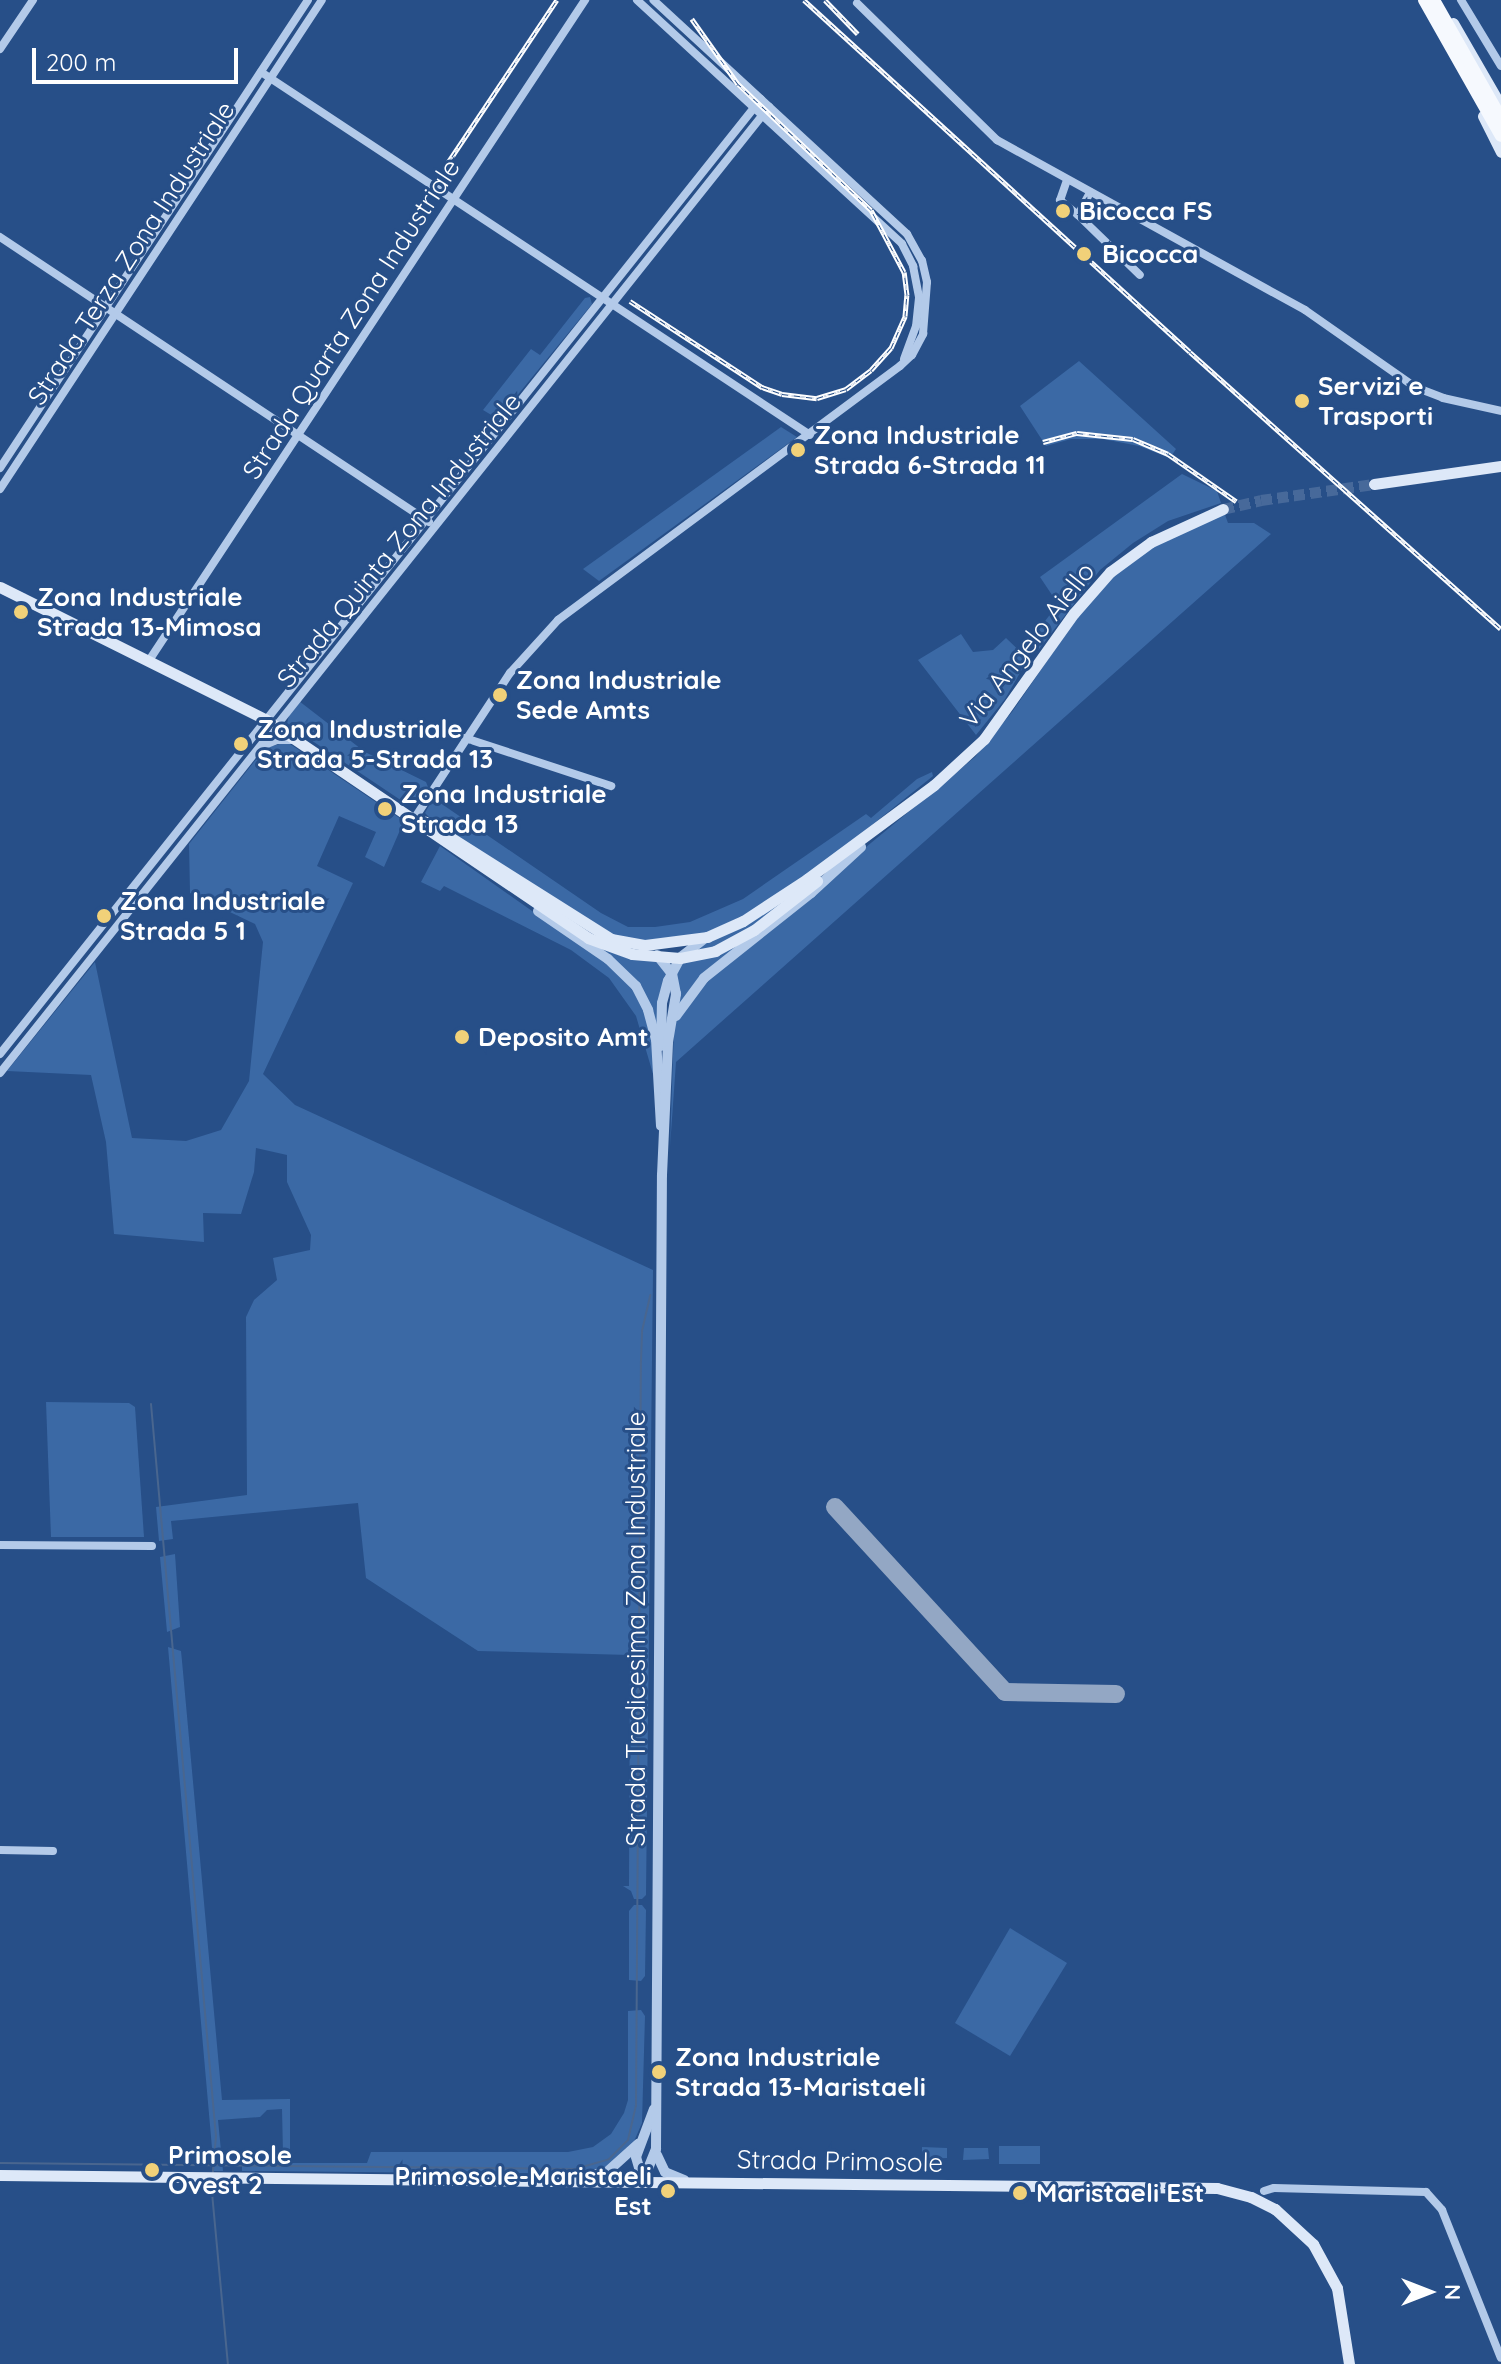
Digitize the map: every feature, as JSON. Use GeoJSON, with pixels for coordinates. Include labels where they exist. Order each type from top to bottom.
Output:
{"type":"FeatureCollection","features":[{"type":"Feature","properties":{"kind":"main road"},"geometry":{"type":"LineString","coordinates":[[1424,0],[1501,136]]}},
{"type":"Feature","properties":{"kind":"main road"},"geometry":{"type":"LineString","coordinates":[[1435,0],[1501,106]]}},
{"type":"Feature","properties":{"kind":"main road"},"geometry":{"type":"LineString","coordinates":[[1435,0],[1501,118]]}},
{"type":"Feature","properties":{"kind":"main road"},"geometry":{"type":"LineString","coordinates":[[1451,47],[1501,152]]}},
{"type":"Feature","properties":{"kind":"main road"},"geometry":{"type":"LineString","coordinates":[[1374,484],[1501,466]]}},
{"type":"Feature","properties":{"kind":"main road"},"geometry":{"type":"LineString","coordinates":[[1460,473],[1501,473]]}},
{"type":"Feature","properties":{"kind":"main road","name":"Via Angelo Aiello"},"geometry":{"type":"LineString","coordinates":[[879,829],[984,739],[1074,613],[1110,572],[1151,542],[1223,509]]}},
{"type":"Feature","properties":{"kind":"main road"},"geometry":{"type":"LineString","coordinates":[[0,587],[150,659],[271,722],[588,938],[640,956],[680,958],[715,951],[754,930],[861,847],[879,829]]}},
{"type":"Feature","properties":{"kind":"main road"},"geometry":{"type":"LineString","coordinates":[[414,819],[426,822],[596,931],[623,944],[666,944],[707,937],[777,899],[879,829]]}},
{"type":"Feature","properties":{"kind":"main road","name":"Strada Primosole"},"geometry":{"type":"LineString","coordinates":[[0,2175],[1197,2186],[1239,2193],[1288,2218],[1305,2234],[1325,2262],[1342,2306],[1349,2364]]}},
{"type":"Feature","properties":{"kind":"street"},"geometry":{"type":"LineString","coordinates":[[0,49],[33,0]]}},
{"type":"Feature","properties":{"kind":"street","name":"Strada Terza Zona Industriale"},"geometry":{"type":"LineString","coordinates":[[0,489],[2,473],[104,306],[308,0]]}},
{"type":"Feature","properties":{"kind":"street","name":"Strada Terza Zona Industriale"},"geometry":{"type":"LineString","coordinates":[[2,473],[115,313],[322,0]]}},
{"type":"Feature","properties":{"kind":"street","name":"Strada Quarta Zona Industriale"},"geometry":{"type":"LineString","coordinates":[[150,659],[585,0]]}},
{"type":"Feature","properties":{"kind":"street"},"geometry":{"type":"LineString","coordinates":[[637,0],[902,244],[916,277],[919,298],[916,326],[900,366]]}},
{"type":"Feature","properties":{"kind":"street"},"geometry":{"type":"LineString","coordinates":[[414,819],[510,673],[558,620],[900,366],[912,355],[923,334],[927,282],[913,241],[653,0]]}},
{"type":"Feature","properties":{"kind":"street"},"geometry":{"type":"LineString","coordinates":[[1461,0],[1501,66]]}},
{"type":"Feature","properties":{"kind":"street"},"geometry":{"type":"LineString","coordinates":[[857,3],[988,133],[1067,180],[1305,310],[1415,387],[1477,407],[1501,409]]}},
{"type":"Feature","properties":{"kind":"street"},"geometry":{"type":"LineString","coordinates":[[654,16],[661,7]]}},
{"type":"Feature","properties":{"kind":"street"},"geometry":{"type":"LineString","coordinates":[[282,40],[291,47]]}},
{"type":"Feature","properties":{"kind":"street"},"geometry":{"type":"LineString","coordinates":[[261,72],[810,435]]}},
{"type":"Feature","properties":{"kind":"street","name":"Strada Quinta Zona Industriale"},"geometry":{"type":"LineString","coordinates":[[0,1073],[258,749],[271,722],[426,520],[761,99]]}},
{"type":"Feature","properties":{"kind":"street","name":"Strada Quinta Zona Industriale"},"geometry":{"type":"LineString","coordinates":[[0,1054],[271,722],[436,527],[769,107]]}},
{"type":"Feature","properties":{"kind":"street"},"geometry":{"type":"LineString","coordinates":[[1067,180],[1060,200],[1140,275]]}},
{"type":"Feature","properties":{"kind":"street"},"geometry":{"type":"LineString","coordinates":[[1078,215],[1090,192]]}},
{"type":"Feature","properties":{"kind":"street"},"geometry":{"type":"LineString","coordinates":[[686,194],[695,200]]}},
{"type":"Feature","properties":{"kind":"street"},"geometry":{"type":"LineString","coordinates":[[175,200],[185,207]]}},
{"type":"Feature","properties":{"kind":"street"},"geometry":{"type":"LineString","coordinates":[[865,209],[873,201]]}},
{"type":"Feature","properties":{"kind":"street"},"geometry":{"type":"LineString","coordinates":[[0,237],[436,527]]}},
{"type":"Feature","properties":{"kind":"street"},"geometry":{"type":"LineString","coordinates":[[455,483],[465,490]]}},
{"type":"Feature","properties":{"kind":"street"},"geometry":{"type":"LineString","coordinates":[[465,738],[611,786]]}},
{"type":"Feature","properties":{"kind":"street"},"geometry":{"type":"LineString","coordinates":[[258,749],[272,741],[298,740]]}},
{"type":"Feature","properties":{"kind":"street"},"geometry":{"type":"LineString","coordinates":[[670,1028],[683,1003],[704,978],[811,893],[861,847]]}},
{"type":"Feature","properties":{"kind":"street"},"geometry":{"type":"LineString","coordinates":[[486,871],[608,959],[636,986],[648,1010],[656,1039],[663,1149]]}},
{"type":"Feature","properties":{"kind":"street"},"geometry":{"type":"LineString","coordinates":[[659,1113],[662,1003],[672,974],[689,948],[707,937]]}},
{"type":"Feature","properties":{"kind":"street"},"geometry":{"type":"LineString","coordinates":[[623,944],[659,956],[672,974],[676,994],[670,1028],[663,1149]]}},
{"type":"Feature","properties":{"kind":"street","name":"Strada Tredicesima Zona Industriale"},"geometry":{"type":"LineString","coordinates":[[656,2149],[663,1149]]}},
{"type":"Feature","properties":{"kind":"street"},"geometry":{"type":"LineString","coordinates":[[0,1545],[152,1546]]}},
{"type":"Feature","properties":{"kind":"street"},"geometry":{"type":"LineString","coordinates":[[0,1850],[53,1851]]}},
{"type":"Feature","properties":{"kind":"street"},"geometry":{"type":"LineString","coordinates":[[643,2181],[636,2164],[639,2143],[654,2109]]}},
{"type":"Feature","properties":{"kind":"street"},"geometry":{"type":"LineString","coordinates":[[555,2180],[607,2172],[639,2143]]}},
{"type":"Feature","properties":{"kind":"street"},"geometry":{"type":"LineString","coordinates":[[643,2181],[656,2149]]}},
{"type":"Feature","properties":{"kind":"street"},"geometry":{"type":"LineString","coordinates":[[656,2149],[665,2172],[686,2181]]}},
{"type":"Feature","properties":{"kind":"street"},"geometry":{"type":"LineString","coordinates":[[1264,2191],[1274,2188],[1426,2192],[1436,2201],[1448,2223],[1501,2358]]}},
{"type":"Feature","properties":{"kind":"shaded area"},"geometry":{"type":"Polygon","coordinates":[[[590,297],[592,304],[498,419],[483,410],[531,349],[540,355],[585,298],[590,297]]]}},
{"type":"Feature","properties":{"kind":"shaded area"},"geometry":{"type":"Polygon","coordinates":[[[1079,361],[1176,449],[1170,458],[1139,446],[1103,439],[1071,439],[1046,446],[1020,406],[1079,361]]]}},
{"type":"Feature","properties":{"kind":"shaded area"},"geometry":{"type":"Polygon","coordinates":[[[781,427],[797,437],[599,581],[583,569],[781,427]]]}},
{"type":"Feature","properties":{"kind":"shaded area"},"geometry":{"type":"Polygon","coordinates":[[[1182,474],[1217,491],[1221,503],[1168,521],[1133,543],[1100,570],[1036,653],[1023,650],[1058,604],[1040,577],[1182,474]]]}},
{"type":"Feature","properties":{"kind":"shaded area"},"geometry":{"type":"Polygon","coordinates":[[[1224,512],[1228,523],[1254,523],[1271,534],[676,1062],[670,1147],[674,1026],[679,1013],[704,981],[975,757],[1012,712],[1078,616],[1114,575],[1147,549],[1224,512]]]}},
{"type":"Feature","properties":{"kind":"shaded area"},"geometry":{"type":"Polygon","coordinates":[[[961,634],[973,652],[993,650],[1006,638],[1028,659],[1005,699],[976,735],[918,660],[961,634]]]}},
{"type":"Feature","properties":{"kind":"shaded area"},"geometry":{"type":"Polygon","coordinates":[[[299,701],[365,752],[426,782],[428,787],[421,798],[414,805],[408,805],[287,724],[299,701]]]}},
{"type":"Feature","properties":{"kind":"shaded area"},"geometry":{"type":"Polygon","coordinates":[[[287,742],[404,821],[384,867],[365,857],[376,832],[339,816],[317,866],[353,883],[263,1074],[295,1105],[653,1270],[646,1895],[642,1899],[634,1899],[631,1891],[623,1886],[629,1886],[630,1655],[478,1651],[366,1578],[358,1503],[171,1521],[173,1539],[159,1541],[156,1507],[247,1495],[246,1317],[254,1300],[277,1280],[273,1258],[310,1250],[311,1235],[287,1182],[287,1155],[256,1148],[254,1172],[241,1214],[203,1213],[204,1242],[114,1234],[106,1142],[91,1075],[7,1071],[95,962],[132,1138],[186,1141],[221,1130],[249,1081],[263,942],[255,924],[190,893],[189,844],[265,748],[287,742]]]}},
{"type":"Feature","properties":{"kind":"shaded area"},"geometry":{"type":"Polygon","coordinates":[[[932,772],[933,776],[827,861],[747,914],[704,934],[644,943],[612,935],[436,824],[425,813],[433,798],[601,913],[628,927],[655,927],[690,922],[743,899],[866,814],[871,818],[917,779],[932,772]]]}},
{"type":"Feature","properties":{"kind":"shaded area"},"geometry":{"type":"Polygon","coordinates":[[[440,846],[624,976],[641,1001],[653,1040],[653,1074],[636,1016],[609,978],[571,950],[444,886],[440,891],[421,882],[440,846]]]}},
{"type":"Feature","properties":{"kind":"shaded area"},"geometry":{"type":"Polygon","coordinates":[[[801,889],[675,1009],[674,974],[687,953],[801,889]]]}},
{"type":"Feature","properties":{"kind":"shaded area"},"geometry":{"type":"Polygon","coordinates":[[[593,945],[624,957],[663,962],[669,974],[658,1038],[650,1006],[593,945]]]}},
{"type":"Feature","properties":{"kind":"shaded area"},"geometry":{"type":"Polygon","coordinates":[[[46,1402],[129,1403],[135,1407],[144,1537],[51,1537],[46,1402]]]}},
{"type":"Feature","properties":{"kind":"shaded area"},"geometry":{"type":"Polygon","coordinates":[[[175,1554],[180,1627],[167,1632],[160,1557],[175,1554]]]}},
{"type":"Feature","properties":{"kind":"shaded area"},"geometry":{"type":"Polygon","coordinates":[[[168,1647],[181,1651],[222,2100],[290,2099],[290,2153],[283,2154],[282,2109],[267,2110],[260,2117],[218,2120],[223,2171],[214,2171],[168,1647]]]}},
{"type":"Feature","properties":{"kind":"shaded area"},"geometry":{"type":"Polygon","coordinates":[[[634,1905],[642,1905],[646,1910],[645,1976],[641,1981],[629,1980],[629,1911],[634,1905]]]}},
{"type":"Feature","properties":{"kind":"shaded area"},"geometry":{"type":"Polygon","coordinates":[[[1010,1928],[1067,1963],[1010,2056],[955,2023],[1010,1928]]]}},
{"type":"Feature","properties":{"kind":"shaded area"},"geometry":{"type":"Polygon","coordinates":[[[641,2010],[645,2016],[642,2123],[632,2146],[605,2169],[566,2174],[242,2171],[242,2163],[367,2163],[371,2152],[568,2152],[593,2147],[611,2134],[624,2113],[628,2100],[628,2011],[641,2010]]]}},
{"type":"Feature","properties":{"kind":"shaded area"},"geometry":{"type":"Polygon","coordinates":[[[999,2146],[1040,2146],[1040,2164],[999,2164],[999,2146]]]}},
{"type":"Feature","properties":{"kind":"shaded area"},"geometry":{"type":"Polygon","coordinates":[[[922,2147],[947,2148],[947,2158],[922,2159],[922,2147]]]}},
{"type":"Feature","properties":{"kind":"shaded area"},"geometry":{"type":"Polygon","coordinates":[[[964,2148],[988,2148],[989,2159],[963,2160],[964,2148]]]}},
{"type":"Feature","properties":{"kind":"waterway"},"geometry":{"type":"LineString","coordinates":[[0,2163],[575,2169],[609,2159],[628,2140],[636,2106],[641,1361],[642,1331],[650,1295]]}},
{"type":"Feature","properties":{"kind":"waterway"},"geometry":{"type":"LineString","coordinates":[[151,1404],[216,2136],[213,2172]]}},
{"type":"Feature","properties":{"kind":"waterway"},"geometry":{"type":"LineString","coordinates":[[211,2182],[228,2364]]}},
{"type":"Feature","properties":{"kind":"taxiway"},"geometry":{"type":"LineString","coordinates":[[835,1507],[1005,1692],[1116,1694]]}},
{"type":"Feature","properties":{"kind":"tunnel"},"geometry":{"type":"LineString","coordinates":[[1223,509],[1261,500],[1374,484]]}},
{"type":"Feature","properties":{"kind":"railway"},"geometry":{"type":"LineString","coordinates":[[445,167],[557,0]]}},
{"type":"Feature","properties":{"kind":"railway"},"geometry":{"type":"LineString","coordinates":[[804,0],[1190,352],[1501,629]]}},
{"type":"Feature","properties":{"kind":"railway"},"geometry":{"type":"LineString","coordinates":[[825,0],[858,34]]}},
{"type":"Feature","properties":{"kind":"railway"},"geometry":{"type":"LineString","coordinates":[[630,301],[762,387],[782,394],[817,398],[846,389],[871,370],[891,348],[905,316],[907,295],[904,272],[871,210],[738,84],[692,19]]}},
{"type":"Feature","properties":{"kind":"railway"},"geometry":{"type":"LineString","coordinates":[[1043,442],[1077,433],[1133,439],[1168,454],[1236,501]]}},
{"type":"Feature","properties":{"kind":"place","name":"Bicocca FS"},"geometry":{"type":"Point","coordinates":[1063,211]}},
{"type":"Feature","properties":{"kind":"place","name":"Bicocca"},"geometry":{"type":"Point","coordinates":[1084,254]}},
{"type":"Feature","properties":{"kind":"place","name":"Servizi e Trasporti"},"geometry":{"type":"Point","coordinates":[1302,401]}},
{"type":"Feature","properties":{"kind":"place","name":"Zona Industriale Strada 6-Strada 11"},"geometry":{"type":"Point","coordinates":[798,450]}},
{"type":"Feature","properties":{"kind":"place","name":"Zona Industriale Strada 13-Mimosa"},"geometry":{"type":"Point","coordinates":[21,612]}},
{"type":"Feature","properties":{"kind":"place","name":"Zona Industriale Sede Amts"},"geometry":{"type":"Point","coordinates":[500,695]}},
{"type":"Feature","properties":{"kind":"place","name":"Zona Industriale Strada 5-Strada 13"},"geometry":{"type":"Point","coordinates":[241,744]}},
{"type":"Feature","properties":{"kind":"place","name":"Zona Industriale Strada 13"},"geometry":{"type":"Point","coordinates":[385,809]}},
{"type":"Feature","properties":{"kind":"place","name":"Zona Industriale Strada 5 1"},"geometry":{"type":"Point","coordinates":[104,916]}},
{"type":"Feature","properties":{"kind":"place","name":"Deposito Amt"},"geometry":{"type":"Point","coordinates":[462,1037]}},
{"type":"Feature","properties":{"kind":"place","name":"Zona Industriale Strada 13-Maristaeli"},"geometry":{"type":"Point","coordinates":[659,2072]}},
{"type":"Feature","properties":{"kind":"place","name":"Primosole Ovest 2"},"geometry":{"type":"Point","coordinates":[152,2170]}},
{"type":"Feature","properties":{"kind":"place","name":"Primosole-Maristaeli Est"},"geometry":{"type":"Point","coordinates":[668,2191]}},
{"type":"Feature","properties":{"kind":"place","name":"Maristaeli Est"},"geometry":{"type":"Point","coordinates":[1020,2193]}}]}
